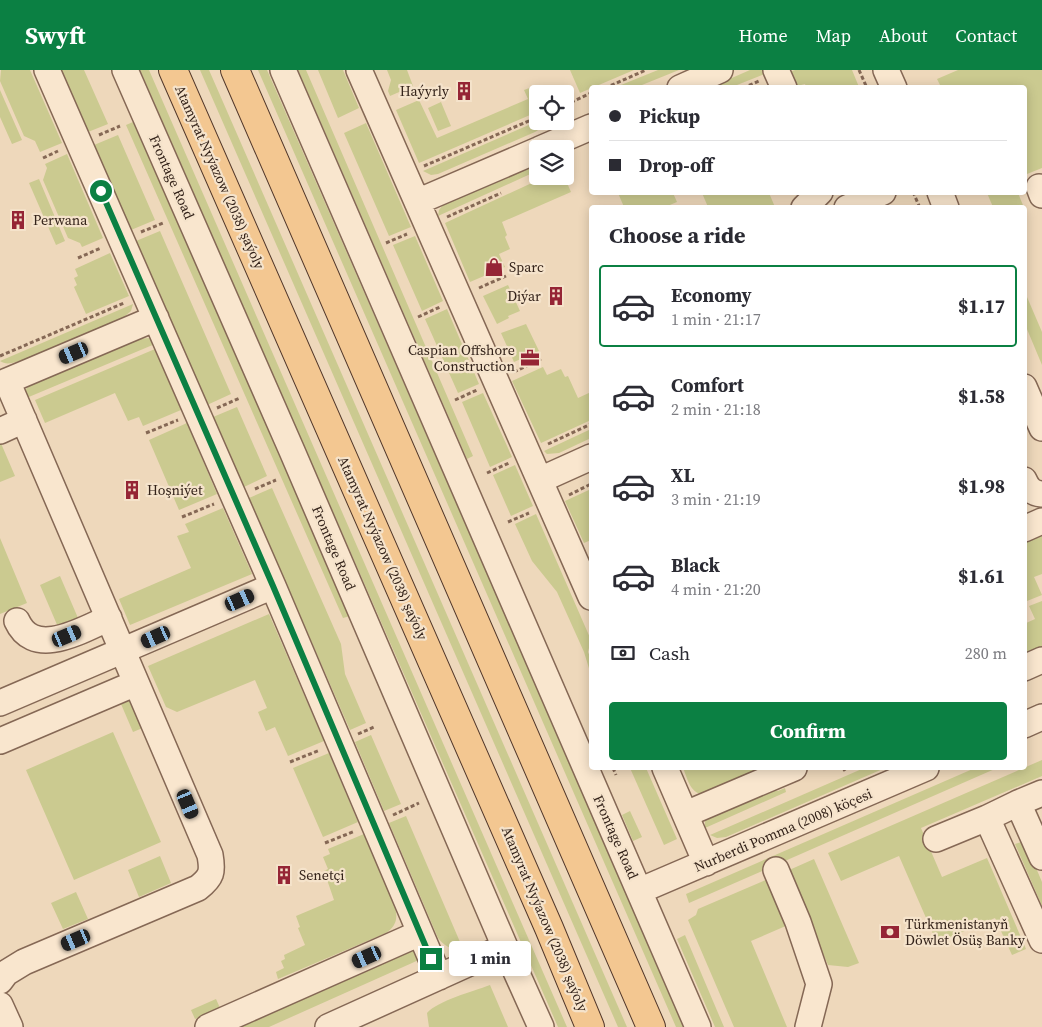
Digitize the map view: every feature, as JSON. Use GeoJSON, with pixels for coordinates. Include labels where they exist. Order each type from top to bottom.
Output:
{"type":"FeatureCollection","features":[{"type":"Feature","properties":{"kind":"main road","name":"Atamyrat Nyýazow (2038) şaýoly"},"geometry":{"type":"LineString","coordinates":[[173,70],[541,910],[590,1027]]}},
{"type":"Feature","properties":{"kind":"main road"},"geometry":{"type":"LineString","coordinates":[[235,70],[651,1027]]}},
{"type":"Feature","properties":{"kind":"street"},"geometry":{"type":"LineString","coordinates":[[48,70],[273,586],[439,977]]}},
{"type":"Feature","properties":{"kind":"street","name":"Frontage Road"},"geometry":{"type":"LineString","coordinates":[[125,70],[541,1027]]}},
{"type":"Feature","properties":{"kind":"street","name":"Frontage Road"},"geometry":{"type":"LineString","coordinates":[[283,70],[698,1027]]}},
{"type":"Feature","properties":{"kind":"street"},"geometry":{"type":"LineString","coordinates":[[359,70],[540,480],[584,559],[589,586]]}},
{"type":"Feature","properties":{"kind":"street"},"geometry":{"type":"LineString","coordinates":[[687,85],[720,70]]}},
{"type":"Feature","properties":{"kind":"street"},"geometry":{"type":"LineString","coordinates":[[776,70],[783,85]]}},
{"type":"Feature","properties":{"kind":"street"},"geometry":{"type":"LineString","coordinates":[[886,70],[893,85]]}},
{"type":"Feature","properties":{"kind":"street"},"geometry":{"type":"LineString","coordinates":[[560,140],[589,128]]}},
{"type":"Feature","properties":{"kind":"street"},"geometry":{"type":"LineString","coordinates":[[417,202],[529,153]]}},
{"type":"Feature","properties":{"kind":"street"},"geometry":{"type":"LineString","coordinates":[[807,205],[817,195]]}},
{"type":"Feature","properties":{"kind":"street"},"geometry":{"type":"LineString","coordinates":[[855,205],[876,195]]}},
{"type":"Feature","properties":{"kind":"street"},"geometry":{"type":"LineString","coordinates":[[0,981],[6,973],[24,962],[198,888],[208,881],[211,875],[210,855],[24,420],[4,382],[156,318]]}},
{"type":"Feature","properties":{"kind":"street"},"geometry":{"type":"LineString","coordinates":[[1027,393],[1042,428]]}},
{"type":"Feature","properties":{"kind":"street"},"geometry":{"type":"LineString","coordinates":[[0,431],[24,420]]}},
{"type":"Feature","properties":{"kind":"street"},"geometry":{"type":"LineString","coordinates":[[540,480],[589,457]]}},
{"type":"Feature","properties":{"kind":"street"},"geometry":{"type":"LineString","coordinates":[[1027,487],[1035,494],[1042,494]]}},
{"type":"Feature","properties":{"kind":"street"},"geometry":{"type":"LineString","coordinates":[[1027,528],[1042,521]]}},
{"type":"Feature","properties":{"kind":"street"},"geometry":{"type":"LineString","coordinates":[[0,703],[273,586]]}},
{"type":"Feature","properties":{"kind":"street"},"geometry":{"type":"LineString","coordinates":[[16,621],[30,638],[42,640],[67,636],[109,618]]}},
{"type":"Feature","properties":{"kind":"street"},"geometry":{"type":"LineString","coordinates":[[1027,667],[1042,660]]}},
{"type":"Feature","properties":{"kind":"street"},"geometry":{"type":"LineString","coordinates":[[0,741],[136,683]]}},
{"type":"Feature","properties":{"kind":"street"},"geometry":{"type":"LineString","coordinates":[[1027,724],[1042,717]]}},
{"type":"Feature","properties":{"kind":"street"},"geometry":{"type":"LineString","coordinates":[[667,770],[706,863]]}},
{"type":"Feature","properties":{"kind":"street"},"geometry":{"type":"LineString","coordinates":[[686,814],[789,770]]}},
{"type":"Feature","properties":{"kind":"street","name":"Nurberdi Pomma (2008) köçesi"},"geometry":{"type":"LineString","coordinates":[[639,891],[921,770]]}},
{"type":"Feature","properties":{"kind":"street"},"geometry":{"type":"LineString","coordinates":[[936,840],[1042,793]]}},
{"type":"Feature","properties":{"kind":"street"},"geometry":{"type":"LineString","coordinates":[[1018,803],[1042,857]]}},
{"type":"Feature","properties":{"kind":"street"},"geometry":{"type":"LineString","coordinates":[[986,818],[1042,940]]}},
{"type":"Feature","properties":{"kind":"street"},"geometry":{"type":"LineString","coordinates":[[776,870],[798,922],[819,984],[808,1027]]}},
{"type":"Feature","properties":{"kind":"street"},"geometry":{"type":"LineString","coordinates":[[208,1027],[420,934]]}},
{"type":"Feature","properties":{"kind":"street"},"geometry":{"type":"LineString","coordinates":[[328,1027],[505,947]]}},
{"type":"Feature","properties":{"kind":"street"},"geometry":{"type":"LineString","coordinates":[[0,1005],[10,1027]]}},
{"type":"Feature","properties":{"kind":"path"},"geometry":{"type":"LineString","coordinates":[[611,85],[646,70]]}},
{"type":"Feature","properties":{"kind":"path"},"geometry":{"type":"LineString","coordinates":[[859,70],[866,85]]}},
{"type":"Feature","properties":{"kind":"path"},"geometry":{"type":"LineString","coordinates":[[574,101],[589,94]]}},
{"type":"Feature","properties":{"kind":"path"},"geometry":{"type":"LineString","coordinates":[[405,174],[529,120]]}},
{"type":"Feature","properties":{"kind":"path"},"geometry":{"type":"LineString","coordinates":[[442,220],[503,192]]}},
{"type":"Feature","properties":{"kind":"path"},"geometry":{"type":"LineString","coordinates":[[386,243],[408,234]]}},
{"type":"Feature","properties":{"kind":"path"},"geometry":{"type":"LineString","coordinates":[[477,289],[506,276]]}},
{"type":"Feature","properties":{"kind":"path"},"geometry":{"type":"LineString","coordinates":[[0,356],[131,300]]}},
{"type":"Feature","properties":{"kind":"path"},"geometry":{"type":"LineString","coordinates":[[418,317],[441,307]]}},
{"type":"Feature","properties":{"kind":"path"},"geometry":{"type":"LineString","coordinates":[[506,376],[541,359]]}},
{"type":"Feature","properties":{"kind":"path"},"geometry":{"type":"LineString","coordinates":[[455,400],[485,386]]}},
{"type":"Feature","properties":{"kind":"path"},"geometry":{"type":"LineString","coordinates":[[542,447],[589,425]]}},
{"type":"Feature","properties":{"kind":"path"},"geometry":{"type":"LineString","coordinates":[[486,473],[517,459]]}},
{"type":"Feature","properties":{"kind":"path"},"geometry":{"type":"LineString","coordinates":[[567,495],[589,485]]}},
{"type":"Feature","properties":{"kind":"path"},"geometry":{"type":"LineString","coordinates":[[508,522],[531,512]]}},
{"type":"Feature","properties":{"kind":"path"},"geometry":{"type":"LineString","coordinates":[[614,770],[616,775]]}},
{"type":"Feature","properties":{"kind":"shaded area"},"geometry":{"type":"Polygon","coordinates":[[[1,70],[30,70],[62,143],[40,152],[35,141],[24,136],[0,81],[1,70]]]}},
{"type":"Feature","properties":{"kind":"shaded area"},"geometry":{"type":"Polygon","coordinates":[[[61,70],[84,70],[108,124],[88,132],[61,70]]]}},
{"type":"Feature","properties":{"kind":"shaded area"},"geometry":{"type":"Polygon","coordinates":[[[140,70],[149,70],[567,1027],[558,1027],[140,70]]]}},
{"type":"Feature","properties":{"kind":"shaded area"},"geometry":{"type":"Polygon","coordinates":[[[200,70],[209,70],[627,1027],[618,1027],[200,70]]]}},
{"type":"Feature","properties":{"kind":"shaded area"},"geometry":{"type":"Polygon","coordinates":[[[258,70],[267,70],[685,1027],[676,1027],[258,70]]]}},
{"type":"Feature","properties":{"kind":"shaded area"},"geometry":{"type":"Polygon","coordinates":[[[298,70],[306,70],[473,456],[467,459],[298,70]]]}},
{"type":"Feature","properties":{"kind":"shaded area"},"geometry":{"type":"Polygon","coordinates":[[[318,70],[343,70],[359,108],[338,118],[318,70]]]}},
{"type":"Feature","properties":{"kind":"shaded area"},"geometry":{"type":"Polygon","coordinates":[[[387,70],[407,70],[413,86],[390,96],[388,91],[391,80],[387,70]]]}},
{"type":"Feature","properties":{"kind":"shaded area"},"geometry":{"type":"Polygon","coordinates":[[[570,70],[634,70],[599,85],[589,85],[589,89],[580,93],[570,70]]]}},
{"type":"Feature","properties":{"kind":"shaded area"},"geometry":{"type":"Polygon","coordinates":[[[658,70],[679,70],[642,85],[621,85],[658,70]]]}},
{"type":"Feature","properties":{"kind":"shaded area"},"geometry":{"type":"Polygon","coordinates":[[[750,70],[763,70],[767,73],[737,85],[716,85],[750,70]]]}},
{"type":"Feature","properties":{"kind":"shaded area"},"geometry":{"type":"Polygon","coordinates":[[[795,70],[852,70],[858,85],[792,85],[787,73],[795,70]]]}},
{"type":"Feature","properties":{"kind":"shaded area"},"geometry":{"type":"Polygon","coordinates":[[[958,70],[1042,70],[1042,168],[1027,174],[1027,85],[940,85],[937,79],[958,70]]]}},
{"type":"Feature","properties":{"kind":"shaded area"},"geometry":{"type":"Polygon","coordinates":[[[529,88],[529,115],[419,163],[396,110],[419,100],[437,138],[528,99],[524,90],[529,88]]]}},
{"type":"Feature","properties":{"kind":"shaded area"},"geometry":{"type":"Polygon","coordinates":[[[0,90],[22,140],[12,144],[0,117],[0,90]]]}},
{"type":"Feature","properties":{"kind":"shaded area"},"geometry":{"type":"Polygon","coordinates":[[[441,102],[451,126],[438,131],[428,108],[441,102]]]}},
{"type":"Feature","properties":{"kind":"shaded area"},"geometry":{"type":"Polygon","coordinates":[[[133,122],[350,616],[343,618],[126,125],[133,122]]]}},
{"type":"Feature","properties":{"kind":"shaded area"},"geometry":{"type":"Polygon","coordinates":[[[366,123],[411,227],[389,236],[344,133],[366,123]]]}},
{"type":"Feature","properties":{"kind":"shaded area"},"geometry":{"type":"Polygon","coordinates":[[[529,125],[529,130],[538,130],[438,174],[431,175],[423,171],[529,125]]]}},
{"type":"Feature","properties":{"kind":"shaded area"},"geometry":{"type":"Polygon","coordinates":[[[118,135],[155,220],[131,230],[94,145],[118,135]]]}},
{"type":"Feature","properties":{"kind":"shaded area"},"geometry":{"type":"Polygon","coordinates":[[[67,154],[103,238],[82,247],[80,243],[68,238],[43,180],[47,168],[45,164],[67,154]]]}},
{"type":"Feature","properties":{"kind":"shaded area"},"geometry":{"type":"Polygon","coordinates":[[[529,166],[529,175],[438,216],[439,210],[443,205],[529,166]]]}},
{"type":"Feature","properties":{"kind":"shaded area"},"geometry":{"type":"Polygon","coordinates":[[[39,179],[65,241],[56,245],[29,183],[39,179]]]}},
{"type":"Feature","properties":{"kind":"shaded area"},"geometry":{"type":"Polygon","coordinates":[[[529,184],[568,185],[571,192],[502,222],[510,249],[499,254],[505,267],[470,282],[445,223],[529,184]]]}},
{"type":"Feature","properties":{"kind":"shaded area"},"geometry":{"type":"Polygon","coordinates":[[[619,195],[674,195],[677,202],[670,205],[623,205],[619,195]]]}},
{"type":"Feature","properties":{"kind":"shaded area"},"geometry":{"type":"Polygon","coordinates":[[[703,195],[770,195],[774,205],[707,205],[703,195]]]}},
{"type":"Feature","properties":{"kind":"shaded area"},"geometry":{"type":"Polygon","coordinates":[[[988,195],[1019,195],[1023,205],[992,205],[988,195]]]}},
{"type":"Feature","properties":{"kind":"shaded area"},"geometry":{"type":"Polygon","coordinates":[[[160,231],[231,394],[207,405],[136,241],[160,231]]]}},
{"type":"Feature","properties":{"kind":"shaded area"},"geometry":{"type":"Polygon","coordinates":[[[415,236],[443,301],[422,311],[393,245],[415,236]]]}},
{"type":"Feature","properties":{"kind":"shaded area"},"geometry":{"type":"Polygon","coordinates":[[[110,253],[129,296],[86,314],[74,287],[77,285],[74,278],[78,276],[75,269],[110,253]]]}},
{"type":"Feature","properties":{"kind":"shaded area"},"geometry":{"type":"Polygon","coordinates":[[[508,285],[520,311],[508,316],[509,318],[497,324],[483,296],[508,285]]]}},
{"type":"Feature","properties":{"kind":"shaded area"},"geometry":{"type":"Polygon","coordinates":[[[1027,297],[1042,332],[1042,365],[1027,329],[1027,297]]]}},
{"type":"Feature","properties":{"kind":"shaded area"},"geometry":{"type":"Polygon","coordinates":[[[133,304],[131,311],[124,317],[23,360],[14,363],[0,361],[133,304]]]}},
{"type":"Feature","properties":{"kind":"shaded area"},"geometry":{"type":"Polygon","coordinates":[[[447,309],[479,384],[458,393],[425,319],[447,309]]]}},
{"type":"Feature","properties":{"kind":"shaded area"},"geometry":{"type":"Polygon","coordinates":[[[526,324],[539,351],[514,362],[501,333],[526,324]]]}},
{"type":"Feature","properties":{"kind":"shaded area"},"geometry":{"type":"Polygon","coordinates":[[[134,339],[153,339],[155,344],[24,399],[24,391],[33,382],[134,339]]]}},
{"type":"Feature","properties":{"kind":"shaded area"},"geometry":{"type":"Polygon","coordinates":[[[155,349],[181,410],[143,426],[139,417],[128,421],[115,393],[45,423],[35,400],[155,349]]]}},
{"type":"Feature","properties":{"kind":"shaded area"},"geometry":{"type":"Polygon","coordinates":[[[543,367],[547,375],[561,369],[565,377],[568,376],[578,398],[589,393],[589,421],[541,443],[512,381],[543,367]]]}},
{"type":"Feature","properties":{"kind":"shaded area"},"geometry":{"type":"Polygon","coordinates":[[[483,393],[512,457],[490,467],[462,402],[483,393]]]}},
{"type":"Feature","properties":{"kind":"shaded area"},"geometry":{"type":"Polygon","coordinates":[[[237,407],[267,476],[244,487],[213,417],[237,407]]]}},
{"type":"Feature","properties":{"kind":"shaded area"},"geometry":{"type":"Polygon","coordinates":[[[187,423],[217,494],[179,510],[149,440],[187,423]]]}},
{"type":"Feature","properties":{"kind":"shaded area"},"geometry":{"type":"Polygon","coordinates":[[[589,430],[589,439],[559,453],[547,454],[544,451],[589,430]]]}},
{"type":"Feature","properties":{"kind":"shaded area"},"geometry":{"type":"Polygon","coordinates":[[[0,441],[15,476],[0,482],[0,441]]]}},
{"type":"Feature","properties":{"kind":"shaded area"},"geometry":{"type":"Polygon","coordinates":[[[515,465],[533,506],[511,516],[493,475],[515,465]]]}},
{"type":"Feature","properties":{"kind":"shaded area"},"geometry":{"type":"Polygon","coordinates":[[[272,488],[341,644],[345,674],[366,723],[350,730],[249,498],[272,488]]]}},
{"type":"Feature","properties":{"kind":"shaded area"},"geometry":{"type":"Polygon","coordinates":[[[589,490],[589,541],[584,543],[565,501],[589,490]]]}},
{"type":"Feature","properties":{"kind":"shaded area"},"geometry":{"type":"Polygon","coordinates":[[[223,508],[252,574],[130,625],[119,599],[191,568],[177,536],[189,532],[185,524],[223,508]]]}},
{"type":"Feature","properties":{"kind":"shaded area"},"geometry":{"type":"Polygon","coordinates":[[[536,514],[589,635],[589,668],[584,652],[557,592],[532,561],[515,524],[536,514]]]}},
{"type":"Feature","properties":{"kind":"shaded area"},"geometry":{"type":"Polygon","coordinates":[[[1042,533],[1042,574],[1034,577],[1042,595],[1027,601],[1027,540],[1042,533]]]}},
{"type":"Feature","properties":{"kind":"shaded area"},"geometry":{"type":"Polygon","coordinates":[[[0,538],[27,603],[0,614],[0,538]]]}},
{"type":"Feature","properties":{"kind":"shaded area"},"geometry":{"type":"Polygon","coordinates":[[[60,576],[78,618],[58,627],[40,585],[60,576]]]}},
{"type":"Feature","properties":{"kind":"shaded area"},"geometry":{"type":"Polygon","coordinates":[[[1042,601],[1042,650],[1027,657],[1027,623],[1035,619],[1029,606],[1042,601]]]}},
{"type":"Feature","properties":{"kind":"shaded area"},"geometry":{"type":"Polygon","coordinates":[[[269,614],[324,741],[288,756],[275,727],[266,731],[258,712],[267,708],[255,680],[177,712],[166,707],[148,666],[269,614]]]}},
{"type":"Feature","properties":{"kind":"shaded area"},"geometry":{"type":"Polygon","coordinates":[[[133,699],[145,727],[133,732],[121,704],[133,699]]]}},
{"type":"Feature","properties":{"kind":"shaded area"},"geometry":{"type":"Polygon","coordinates":[[[113,732],[161,842],[74,880],[26,770],[113,732]]]}},
{"type":"Feature","properties":{"kind":"shaded area"},"geometry":{"type":"Polygon","coordinates":[[[371,735],[401,804],[384,811],[355,742],[371,735]]]}},
{"type":"Feature","properties":{"kind":"shaded area"},"geometry":{"type":"Polygon","coordinates":[[[329,753],[358,822],[323,837],[293,768],[329,753]]]}},
{"type":"Feature","properties":{"kind":"shaded area"},"geometry":{"type":"Polygon","coordinates":[[[1042,760],[1042,776],[921,828],[942,877],[987,858],[1026,949],[1012,955],[995,918],[937,943],[899,856],[841,881],[828,853],[1019,770],[1027,770],[1027,767],[1042,760]]]}},
{"type":"Feature","properties":{"kind":"shaded area"},"geometry":{"type":"Polygon","coordinates":[[[631,770],[647,770],[677,839],[664,845],[631,770]]]}},
{"type":"Feature","properties":{"kind":"shaded area"},"geometry":{"type":"Polygon","coordinates":[[[684,770],[761,770],[702,794],[692,788],[684,770]]]}},
{"type":"Feature","properties":{"kind":"shaded area"},"geometry":{"type":"Polygon","coordinates":[[[859,770],[880,770],[726,837],[717,838],[710,835],[859,770]]]}},
{"type":"Feature","properties":{"kind":"shaded area"},"geometry":{"type":"Polygon","coordinates":[[[970,770],[992,770],[689,903],[686,894],[970,770]]]}},
{"type":"Feature","properties":{"kind":"shaded area"},"geometry":{"type":"Polygon","coordinates":[[[785,788],[786,792],[705,828],[705,821],[709,817],[773,790],[778,791],[785,788]]]}},
{"type":"Feature","properties":{"kind":"shaded area"},"geometry":{"type":"Polygon","coordinates":[[[630,811],[642,837],[633,841],[622,815],[630,811]]]}},
{"type":"Feature","properties":{"kind":"shaded area"},"geometry":{"type":"Polygon","coordinates":[[[406,816],[463,949],[449,947],[438,938],[389,823],[406,816]]]}},
{"type":"Feature","properties":{"kind":"shaded area"},"geometry":{"type":"Polygon","coordinates":[[[364,834],[395,907],[396,919],[394,925],[386,933],[278,979],[276,972],[284,968],[281,961],[285,959],[284,955],[305,945],[298,928],[300,927],[296,916],[334,900],[324,871],[328,869],[323,857],[330,854],[328,849],[364,834]]]}},
{"type":"Feature","properties":{"kind":"shaded area"},"geometry":{"type":"Polygon","coordinates":[[[1025,842],[1042,882],[1042,906],[1015,844],[1025,842]]]}},
{"type":"Feature","properties":{"kind":"shaded area"},"geometry":{"type":"Polygon","coordinates":[[[160,856],[171,883],[139,897],[128,870],[160,856]]]}},
{"type":"Feature","properties":{"kind":"shaded area"},"geometry":{"type":"Polygon","coordinates":[[[814,859],[859,963],[848,967],[828,965],[787,871],[814,859]]]}},
{"type":"Feature","properties":{"kind":"shaded area"},"geometry":{"type":"Polygon","coordinates":[[[768,879],[788,925],[751,941],[787,1027],[734,1027],[688,920],[696,915],[698,909],[768,879]]]}},
{"type":"Feature","properties":{"kind":"shaded area"},"geometry":{"type":"Polygon","coordinates":[[[76,892],[88,919],[63,929],[51,903],[76,892]]]}},
{"type":"Feature","properties":{"kind":"shaded area"},"geometry":{"type":"Polygon","coordinates":[[[685,935],[724,1027],[715,1027],[677,939],[685,935]]]}},
{"type":"Feature","properties":{"kind":"shaded area"},"geometry":{"type":"Polygon","coordinates":[[[416,947],[421,959],[269,1027],[237,1027],[416,947]]]}},
{"type":"Feature","properties":{"kind":"shaded area"},"geometry":{"type":"Polygon","coordinates":[[[490,985],[508,1027],[429,1027],[427,1013],[432,1008],[447,1000],[490,985]]]}},
{"type":"Feature","properties":{"kind":"shaded area"},"geometry":{"type":"Polygon","coordinates":[[[216,999],[220,1008],[195,1019],[191,1010],[216,999]]]}},
{"type":"Feature","properties":{"kind":"place","name":"Haýyrly"},"geometry":{"type":"Point","coordinates":[464,91]}},
{"type":"Feature","properties":{"kind":"place","name":"Perwana"},"geometry":{"type":"Point","coordinates":[18,220]}},
{"type":"Feature","properties":{"kind":"place","name":"Sparc"},"geometry":{"type":"Point","coordinates":[494,267]}},
{"type":"Feature","properties":{"kind":"place","name":"Diýar"},"geometry":{"type":"Point","coordinates":[556,296]}},
{"type":"Feature","properties":{"kind":"place","name":"Caspian Offshore Construction"},"geometry":{"type":"Point","coordinates":[530,358]}},
{"type":"Feature","properties":{"kind":"place","name":"Hoşniýet"},"geometry":{"type":"Point","coordinates":[132,490]}},
{"type":"Feature","properties":{"kind":"place","name":"Senetçi"},"geometry":{"type":"Point","coordinates":[284,875]}},
{"type":"Feature","properties":{"kind":"place","name":"Türkmenistanyň Döwlet Ösüş Banky"},"geometry":{"type":"Point","coordinates":[890,932]}},
{"type":"Feature","properties":{"kind":"route"},"geometry":{"type":"LineString","coordinates":[[101,191],[273,586],[431,959]]}}]}
